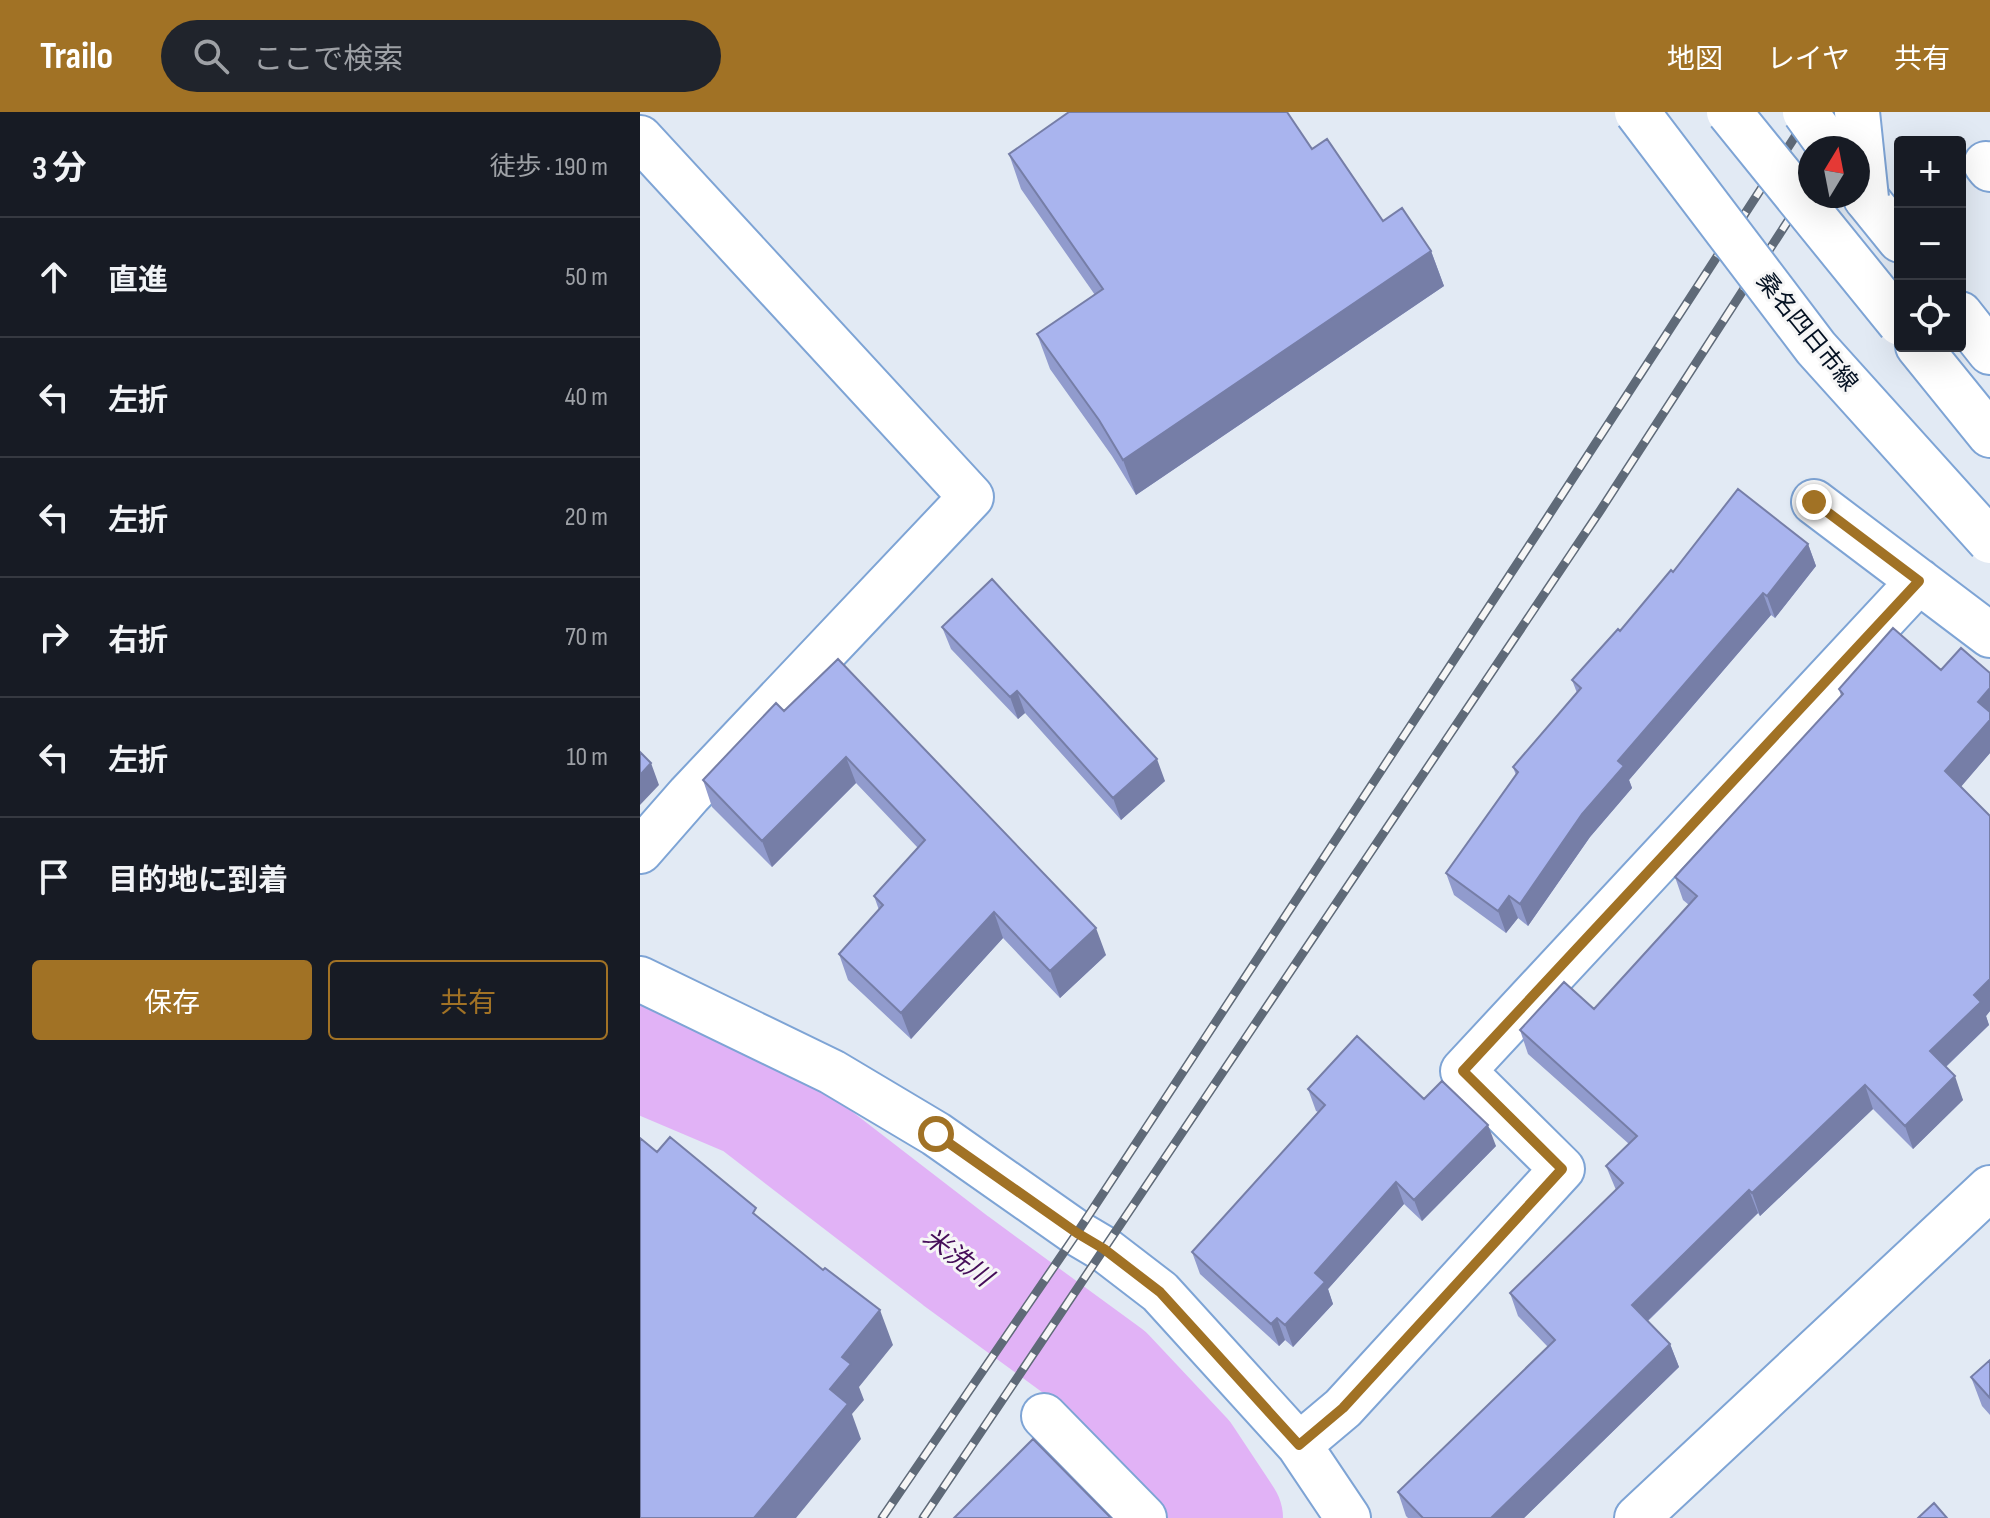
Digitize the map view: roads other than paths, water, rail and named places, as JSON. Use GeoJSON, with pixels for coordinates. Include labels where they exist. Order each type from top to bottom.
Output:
{"type":"FeatureCollection","features":[{"type":"Feature","properties":{"kind":"street","name":"桑名四日市線"},"geometry":{"type":"LineString","coordinates":[[1637,112],[1816,348],[1990,541]]}},
{"type":"Feature","properties":{"kind":"street"},"geometry":{"type":"LineString","coordinates":[[1729,112],[1894,316]]}},
{"type":"Feature","properties":{"kind":"street"},"geometry":{"type":"LineString","coordinates":[[1805,112],[1822,136]]}},
{"type":"Feature","properties":{"kind":"street"},"geometry":{"type":"LineString","coordinates":[[1857,112],[1858,136]]}},
{"type":"Feature","properties":{"kind":"street"},"geometry":{"type":"LineString","coordinates":[[640,138],[971,497],[640,851]]}},
{"type":"Feature","properties":{"kind":"street"},"geometry":{"type":"LineString","coordinates":[[1870,202],[1894,232]]}},
{"type":"Feature","properties":{"kind":"street"},"geometry":{"type":"LineString","coordinates":[[1966,322],[1990,352]]}},
{"type":"Feature","properties":{"kind":"street"},"geometry":{"type":"LineString","coordinates":[[1923,352],[1990,435]]}},
{"type":"Feature","properties":{"kind":"street"},"geometry":{"type":"LineString","coordinates":[[1814,502],[1919,581],[1987,627]]}},
{"type":"Feature","properties":{"kind":"street"},"geometry":{"type":"LineString","coordinates":[[1299,1445],[1343,1408],[1562,1169],[1463,1071],[1919,581]]}},
{"type":"Feature","properties":{"kind":"street"},"geometry":{"type":"LineString","coordinates":[[640,979],[832,1072],[936,1134],[1104,1249],[1160,1292],[1299,1445],[1348,1518]]}},
{"type":"Feature","properties":{"kind":"street"},"geometry":{"type":"LineString","coordinates":[[1637,1518],[1990,1188]]}},
{"type":"Feature","properties":{"kind":"street"},"geometry":{"type":"LineString","coordinates":[[1044,1416],[1144,1518]]}},
{"type":"Feature","properties":{"kind":"waterway","name":"米洗川"},"geometry":{"type":"LineString","coordinates":[[640,1056],[751,1103],[956,1261],[1109,1373],[1187,1456],[1228,1518]]}},
{"type":"Feature","properties":{"kind":"railway"},"geometry":{"type":"LineString","coordinates":[[882,1518],[1077,1233],[1811,112]]}},
{"type":"Feature","properties":{"kind":"railway"},"geometry":{"type":"LineString","coordinates":[[1843,136],[1859,112]]}},
{"type":"Feature","properties":{"kind":"railway"},"geometry":{"type":"LineString","coordinates":[[923,1518],[1600,511],[1798,206]]}}]}
